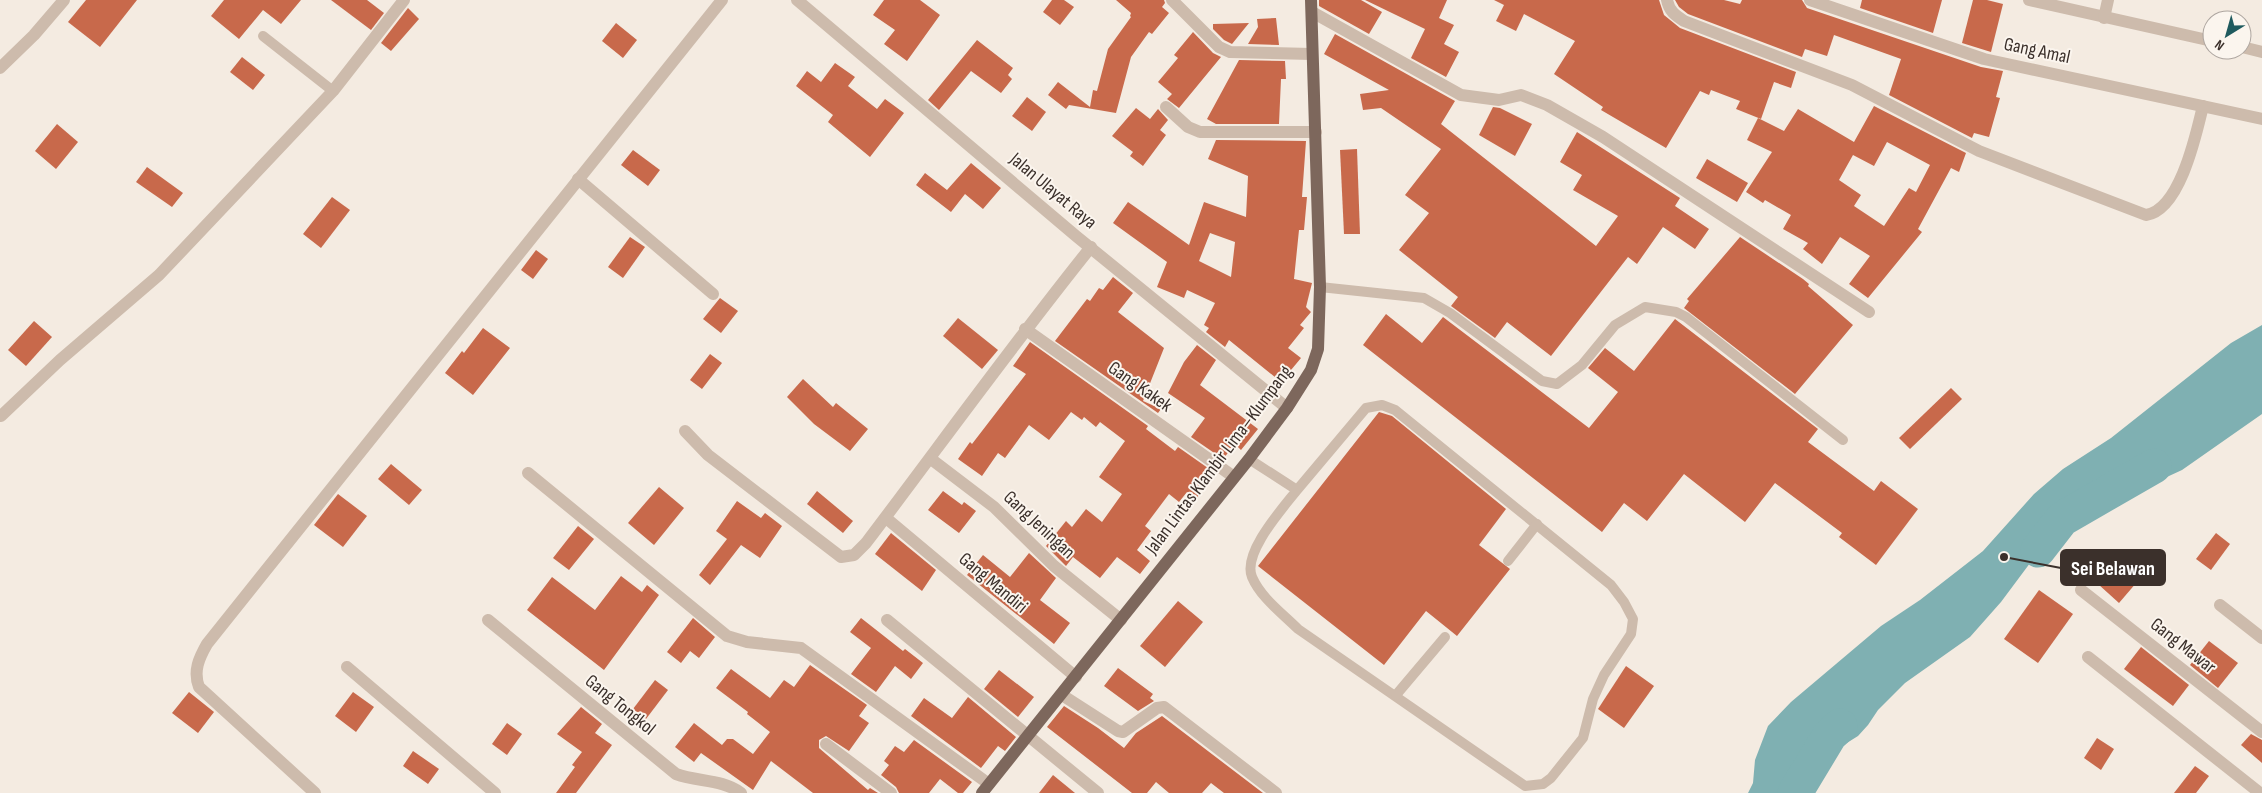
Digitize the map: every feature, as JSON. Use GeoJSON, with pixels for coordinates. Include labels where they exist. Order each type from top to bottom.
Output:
{"type":"FeatureCollection","features":[{"type":"Feature","properties":{"kind":"main road","name":"Jalan Lintas Klambir Lima–Klumpang"},"geometry":{"type":"LineString","coordinates":[[985,789],[1030,736],[1249,459],[1287,408],[1311,370],[1318,349],[1320,287],[1312,6]]}},
{"type":"Feature","properties":{"kind":"street"},"geometry":{"type":"LineString","coordinates":[[0,68],[27,42],[64,0]]}},
{"type":"Feature","properties":{"kind":"street"},"geometry":{"type":"LineString","coordinates":[[1,416],[60,360],[159,275],[333,91],[404,0]]}},
{"type":"Feature","properties":{"kind":"street"},"geometry":{"type":"LineString","coordinates":[[315,793],[199,687],[196,678],[199,658],[213,637],[722,0]]}},
{"type":"Feature","properties":{"kind":"street","name":"Jalan Ulayat Raya"},"geometry":{"type":"LineString","coordinates":[[797,0],[1091,248],[1287,408]]}},
{"type":"Feature","properties":{"kind":"street"},"geometry":{"type":"LineString","coordinates":[[1172,0],[1219,47],[1230,52],[1312,54]]}},
{"type":"Feature","properties":{"kind":"street"},"geometry":{"type":"LineString","coordinates":[[1667,0],[1668,7],[1684,21],[1852,85],[1979,152],[2146,215],[2154,214],[2162,209],[2189,162],[2203,106]]}},
{"type":"Feature","properties":{"kind":"street","name":"Gang Amal"},"geometry":{"type":"LineString","coordinates":[[1810,0],[1984,59],[2262,119]]}},
{"type":"Feature","properties":{"kind":"street"},"geometry":{"type":"LineString","coordinates":[[2029,0],[2202,39]]}},
{"type":"Feature","properties":{"kind":"street"},"geometry":{"type":"LineString","coordinates":[[2104,18],[2108,0]]}},
{"type":"Feature","properties":{"kind":"street"},"geometry":{"type":"LineString","coordinates":[[1312,6],[1461,95],[1499,100],[1522,95],[1547,105],[1603,137],[1869,312]]}},
{"type":"Feature","properties":{"kind":"street"},"geometry":{"type":"LineString","coordinates":[[1166,107],[1188,127],[1200,132],[1316,132]]}},
{"type":"Feature","properties":{"kind":"street"},"geometry":{"type":"LineString","coordinates":[[578,179],[713,294]]}},
{"type":"Feature","properties":{"kind":"street"},"geometry":{"type":"LineString","coordinates":[[685,431],[708,455],[841,558],[854,555],[866,543],[931,459],[1025,329],[1091,248]]}},
{"type":"Feature","properties":{"kind":"street","name":"Gang Kakek"},"geometry":{"type":"LineString","coordinates":[[1025,329],[1234,476]]}},
{"type":"Feature","properties":{"kind":"street","name":"Gang Jeningan"},"geometry":{"type":"LineString","coordinates":[[931,459],[994,507],[1054,566],[1121,620]]}},
{"type":"Feature","properties":{"kind":"street"},"geometry":{"type":"LineString","coordinates":[[528,473],[727,636],[747,642],[801,648],[985,789]]}},
{"type":"Feature","properties":{"kind":"street","name":"Gang Mandiri"},"geometry":{"type":"LineString","coordinates":[[886,518],[1076,677]]}},
{"type":"Feature","properties":{"kind":"street","name":"Gang Mawar"},"geometry":{"type":"LineString","coordinates":[[2081,590],[2262,732]]}},
{"type":"Feature","properties":{"kind":"street"},"geometry":{"type":"LineString","coordinates":[[2220,605],[2262,638]]}},
{"type":"Feature","properties":{"kind":"street","name":"Gang Tongkol"},"geometry":{"type":"LineString","coordinates":[[488,620],[676,774],[691,780],[730,784],[741,793]]}},
{"type":"Feature","properties":{"kind":"street"},"geometry":{"type":"LineString","coordinates":[[887,620],[1098,793]]}},
{"type":"Feature","properties":{"kind":"street"},"geometry":{"type":"LineString","coordinates":[[2088,657],[2260,793]]}},
{"type":"Feature","properties":{"kind":"street"},"geometry":{"type":"LineString","coordinates":[[347,667],[495,793]]}},
{"type":"Feature","properties":{"kind":"street"},"geometry":{"type":"LineString","coordinates":[[1062,695],[1118,731],[1123,732],[1157,708],[1164,706],[1276,793]]}},
{"type":"Feature","properties":{"kind":"street"},"geometry":{"type":"LineString","coordinates":[[826,744],[891,793]]}},
{"type":"Feature","properties":{"kind":"lane"},"geometry":{"type":"LineString","coordinates":[[263,36],[333,91]]}},
{"type":"Feature","properties":{"kind":"lane"},"geometry":{"type":"LineString","coordinates":[[1320,287],[1424,298],[1450,313],[1542,381],[1557,384],[1582,365],[1615,325],[1645,307],[1676,312],[1686,317],[1843,440]]}},
{"type":"Feature","properties":{"kind":"lane"},"geometry":{"type":"LineString","coordinates":[[1382,405],[1395,410],[1537,524],[1611,585],[1624,602],[1633,619],[1631,634],[1604,675],[1593,699],[1583,738],[1551,778],[1543,784],[1525,786],[1298,629],[1266,598],[1251,576],[1250,560],[1268,528],[1297,490],[1366,408],[1382,405]]}},
{"type":"Feature","properties":{"kind":"lane"},"geometry":{"type":"LineString","coordinates":[[1249,459],[1297,490]]}},
{"type":"Feature","properties":{"kind":"lane"},"geometry":{"type":"LineString","coordinates":[[1508,561],[1537,524]]}},
{"type":"Feature","properties":{"kind":"lane"},"geometry":{"type":"LineString","coordinates":[[1396,695],[1445,637]]}},
{"type":"Feature","properties":{"kind":"water"},"geometry":{"type":"Polygon","coordinates":[[[2262,325],[2262,414],[2182,470],[2156,482],[2100,493],[2077,507],[2048,539],[2001,602],[1970,637],[1905,683],[1878,710],[1858,736],[1801,773],[1786,793],[1748,793],[1753,783],[1755,760],[1768,726],[1791,702],[1881,626],[1920,600],[1983,551],[2034,494],[2063,469],[2111,438],[2231,343],[2262,325]]]}},
{"type":"Feature","properties":{"kind":"building"},"geometry":{"type":"Polygon","coordinates":[[[86,0],[137,0],[100,47],[68,22],[86,0]]]}},
{"type":"Feature","properties":{"kind":"building"},"geometry":{"type":"Polygon","coordinates":[[[224,0],[301,0],[281,24],[263,10],[239,39],[211,16],[224,0]]]}},
{"type":"Feature","properties":{"kind":"building"},"geometry":{"type":"Polygon","coordinates":[[[331,0],[367,0],[384,13],[371,30],[331,0]]]}},
{"type":"Feature","properties":{"kind":"building"},"geometry":{"type":"Polygon","coordinates":[[[884,0],[920,0],[940,15],[907,61],[884,44],[895,30],[873,15],[884,0]]]}},
{"type":"Feature","properties":{"kind":"building"},"geometry":{"type":"Polygon","coordinates":[[[1052,0],[1064,0],[1074,7],[1060,25],[1043,12],[1052,0]]]}},
{"type":"Feature","properties":{"kind":"building"},"geometry":{"type":"Polygon","coordinates":[[[1116,0],[1164,0],[1165,3],[1162,7],[1169,13],[1152,34],[1149,32],[1131,57],[1116,113],[1069,105],[1066,109],[1048,95],[1058,82],[1090,107],[1093,90],[1097,91],[1108,49],[1131,17],[1131,13],[1116,0]]]}},
{"type":"Feature","properties":{"kind":"building"},"geometry":{"type":"Polygon","coordinates":[[[1319,0],[1361,0],[1382,12],[1369,34],[1319,6],[1319,0]]]}},
{"type":"Feature","properties":{"kind":"building"},"geometry":{"type":"Polygon","coordinates":[[[1365,0],[1447,0],[1439,18],[1454,25],[1444,44],[1459,52],[1446,77],[1411,58],[1425,29],[1365,0]]]}},
{"type":"Feature","properties":{"kind":"building"},"geometry":{"type":"Polygon","coordinates":[[[1494,0],[1659,0],[1664,15],[1680,28],[1796,72],[1791,88],[1774,82],[1761,119],[1736,109],[1740,101],[1711,90],[1709,95],[1700,91],[1666,148],[1601,110],[1603,107],[1554,74],[1575,41],[1524,14],[1516,31],[1496,21],[1504,5],[1494,0]]]}},
{"type":"Feature","properties":{"kind":"building"},"geometry":{"type":"Polygon","coordinates":[[[1675,0],[1724,0],[1740,4],[1742,0],[1802,0],[1807,8],[1981,67],[2003,71],[1996,97],[2000,98],[1989,137],[1974,133],[1972,138],[1889,95],[1901,59],[1834,35],[1827,56],[1805,49],[1802,57],[1688,14],[1679,7],[1675,0]]]}},
{"type":"Feature","properties":{"kind":"building"},"geometry":{"type":"Polygon","coordinates":[[[1862,0],[1942,0],[1933,33],[1860,8],[1862,0]]]}},
{"type":"Feature","properties":{"kind":"building"},"geometry":{"type":"Polygon","coordinates":[[[1973,0],[1987,0],[2003,4],[1991,52],[1962,43],[1973,0]]]}},
{"type":"Feature","properties":{"kind":"building"},"geometry":{"type":"Polygon","coordinates":[[[408,8],[419,19],[391,51],[381,43],[408,8]]]}},
{"type":"Feature","properties":{"kind":"building"},"geometry":{"type":"Polygon","coordinates":[[[1276,18],[1279,45],[1248,44],[1258,27],[1257,19],[1276,18]]]}},
{"type":"Feature","properties":{"kind":"building"},"geometry":{"type":"Polygon","coordinates":[[[616,23],[637,40],[623,58],[602,41],[616,23]]]}},
{"type":"Feature","properties":{"kind":"building"},"geometry":{"type":"Polygon","coordinates":[[[1249,23],[1232,44],[1224,40],[1213,29],[1213,24],[1249,23]]]}},
{"type":"Feature","properties":{"kind":"building"},"geometry":{"type":"Polygon","coordinates":[[[1193,32],[1213,53],[1221,57],[1179,108],[1167,99],[1172,94],[1158,82],[1178,58],[1174,55],[1193,32]]]}},
{"type":"Feature","properties":{"kind":"building"},"geometry":{"type":"Polygon","coordinates":[[[1335,34],[1455,101],[1441,124],[1596,246],[1618,216],[1573,190],[1582,175],[1560,162],[1577,132],[1680,198],[1675,206],[1709,229],[1695,249],[1663,227],[1637,264],[1628,257],[1551,356],[1507,322],[1495,338],[1451,306],[1458,297],[1399,250],[1429,213],[1405,195],[1441,149],[1381,108],[1363,110],[1360,94],[1389,90],[1324,54],[1335,34]]]}},
{"type":"Feature","properties":{"kind":"building"},"geometry":{"type":"Polygon","coordinates":[[[977,40],[1013,68],[1008,75],[1012,79],[1001,93],[971,71],[939,110],[928,100],[977,40]]]}},
{"type":"Feature","properties":{"kind":"building"},"geometry":{"type":"Polygon","coordinates":[[[242,57],[265,75],[253,90],[230,72],[242,57]]]}},
{"type":"Feature","properties":{"kind":"building"},"geometry":{"type":"Polygon","coordinates":[[[1239,60],[1285,61],[1286,79],[1281,79],[1279,124],[1216,124],[1207,119],[1239,60]]]}},
{"type":"Feature","properties":{"kind":"building"},"geometry":{"type":"Polygon","coordinates":[[[835,63],[855,77],[848,86],[877,109],[885,99],[904,113],[870,157],[828,122],[833,115],[796,86],[807,71],[821,82],[835,63]]]}},
{"type":"Feature","properties":{"kind":"building"},"geometry":{"type":"Polygon","coordinates":[[[1027,97],[1046,112],[1032,131],[1012,116],[1027,97]]]}},
{"type":"Feature","properties":{"kind":"building"},"geometry":{"type":"Polygon","coordinates":[[[1874,106],[1966,153],[1959,172],[1951,168],[1918,229],[1922,232],[1868,298],[1849,284],[1870,256],[1840,237],[1822,264],[1803,249],[1808,243],[1783,229],[1791,215],[1765,200],[1763,203],[1746,192],[1772,152],[1747,140],[1758,118],[1784,131],[1798,109],[1854,142],[1874,106]],[[1887,142],[1874,166],[1853,155],[1839,180],[1861,195],[1854,206],[1884,226],[1909,188],[1916,192],[1930,165],[1887,142]]]}},
{"type":"Feature","properties":{"kind":"building"},"geometry":{"type":"Polygon","coordinates":[[[1493,107],[1500,108],[1532,124],[1515,156],[1479,135],[1493,107]]]}},
{"type":"Feature","properties":{"kind":"building"},"geometry":{"type":"Polygon","coordinates":[[[1136,108],[1150,119],[1158,109],[1168,120],[1160,130],[1166,135],[1143,166],[1130,156],[1133,152],[1112,136],[1136,108]]]}},
{"type":"Feature","properties":{"kind":"building"},"geometry":{"type":"Polygon","coordinates":[[[57,124],[78,142],[56,169],[35,151],[57,124]]]}},
{"type":"Feature","properties":{"kind":"building"},"geometry":{"type":"Polygon","coordinates":[[[1216,140],[1306,141],[1302,197],[1307,197],[1304,230],[1299,230],[1294,279],[1312,283],[1306,307],[1311,312],[1300,325],[1304,328],[1288,348],[1301,358],[1281,382],[1229,340],[1225,347],[1206,332],[1209,328],[1204,325],[1215,303],[1187,290],[1184,298],[1157,287],[1167,262],[1113,223],[1128,202],[1189,245],[1204,202],[1246,217],[1248,176],[1208,159],[1216,140]],[[1210,233],[1199,261],[1231,277],[1235,242],[1210,233]]]}},
{"type":"Feature","properties":{"kind":"building"},"geometry":{"type":"Polygon","coordinates":[[[1357,149],[1360,234],[1344,234],[1340,150],[1357,149]]]}},
{"type":"Feature","properties":{"kind":"building"},"geometry":{"type":"Polygon","coordinates":[[[633,150],[660,170],[648,186],[621,165],[633,150]]]}},
{"type":"Feature","properties":{"kind":"building"},"geometry":{"type":"Polygon","coordinates":[[[1707,159],[1748,183],[1737,202],[1696,178],[1707,159]]]}},
{"type":"Feature","properties":{"kind":"building"},"geometry":{"type":"Polygon","coordinates":[[[971,163],[1001,188],[983,209],[965,194],[951,212],[916,185],[925,173],[947,190],[971,163]]]}},
{"type":"Feature","properties":{"kind":"building"},"geometry":{"type":"Polygon","coordinates":[[[147,167],[183,193],[172,207],[136,182],[147,167]]]}},
{"type":"Feature","properties":{"kind":"building"},"geometry":{"type":"Polygon","coordinates":[[[332,197],[350,210],[321,248],[303,234],[332,197]]]}},
{"type":"Feature","properties":{"kind":"building"},"geometry":{"type":"Polygon","coordinates":[[[630,237],[645,247],[623,278],[608,267],[630,237]]]}},
{"type":"Feature","properties":{"kind":"building"},"geometry":{"type":"Polygon","coordinates":[[[1740,237],[1803,279],[1809,284],[1808,286],[1853,325],[1795,394],[1684,308],[1689,301],[1687,299],[1740,237]]]}},
{"type":"Feature","properties":{"kind":"building"},"geometry":{"type":"Polygon","coordinates":[[[536,250],[548,259],[533,279],[521,270],[536,250]]]}},
{"type":"Feature","properties":{"kind":"building"},"geometry":{"type":"Polygon","coordinates":[[[1113,277],[1133,293],[1118,312],[1164,348],[1143,401],[1161,409],[1158,413],[1055,341],[1087,299],[1090,301],[1099,288],[1103,290],[1113,277]]]}},
{"type":"Feature","properties":{"kind":"building"},"geometry":{"type":"Polygon","coordinates":[[[720,298],[738,311],[721,333],[703,319],[720,298]]]}},
{"type":"Feature","properties":{"kind":"building"},"geometry":{"type":"Polygon","coordinates":[[[1386,314],[1422,343],[1443,317],[1589,428],[1618,392],[1588,368],[1605,348],[1634,371],[1675,319],[1818,429],[1808,442],[1874,491],[1881,481],[1918,509],[1876,565],[1839,537],[1842,533],[1775,483],[1745,522],[1684,474],[1647,521],[1624,503],[1602,532],[1363,345],[1386,314]]]}},
{"type":"Feature","properties":{"kind":"building"},"geometry":{"type":"Polygon","coordinates":[[[958,318],[998,350],[982,369],[943,336],[958,318]]]}},
{"type":"Feature","properties":{"kind":"building"},"geometry":{"type":"Polygon","coordinates":[[[34,321],[52,337],[26,366],[8,350],[34,321]]]}},
{"type":"Feature","properties":{"kind":"building"},"geometry":{"type":"Polygon","coordinates":[[[483,328],[510,348],[473,395],[445,373],[462,351],[464,353],[483,328]]]}},
{"type":"Feature","properties":{"kind":"building"},"geometry":{"type":"Polygon","coordinates":[[[1030,342],[1148,426],[1146,429],[1175,451],[1178,447],[1215,473],[1196,499],[1187,492],[1179,502],[1169,494],[1145,526],[1151,531],[1137,550],[1150,561],[1140,574],[1117,557],[1100,578],[1073,557],[1066,566],[1046,546],[1066,521],[1072,527],[1086,509],[1102,522],[1122,494],[1099,477],[1125,441],[1100,422],[1096,427],[1084,417],[1082,420],[1071,412],[1049,440],[1029,425],[1005,458],[998,453],[982,476],[958,459],[970,442],[972,444],[1026,374],[1013,366],[1030,342]]]}},
{"type":"Feature","properties":{"kind":"building"},"geometry":{"type":"Polygon","coordinates":[[[1197,345],[1216,360],[1200,385],[1258,429],[1241,450],[1235,444],[1223,459],[1191,437],[1205,418],[1168,393],[1184,362],[1197,345]]]}},
{"type":"Feature","properties":{"kind":"building"},"geometry":{"type":"Polygon","coordinates":[[[710,354],[722,363],[702,389],[690,380],[710,354]]]}},
{"type":"Feature","properties":{"kind":"building"},"geometry":{"type":"Polygon","coordinates":[[[803,379],[833,407],[836,403],[868,429],[850,451],[814,424],[787,397],[803,379]]]}},
{"type":"Feature","properties":{"kind":"building"},"geometry":{"type":"Polygon","coordinates":[[[1951,388],[1962,399],[1910,449],[1899,438],[1951,388]]]}},
{"type":"Feature","properties":{"kind":"building"},"geometry":{"type":"Polygon","coordinates":[[[1379,412],[1392,416],[1506,509],[1479,545],[1510,569],[1457,636],[1426,611],[1384,665],[1258,566],[1379,412]]]}},
{"type":"Feature","properties":{"kind":"building"},"geometry":{"type":"Polygon","coordinates":[[[391,464],[422,490],[409,505],[378,479],[391,464]]]}},
{"type":"Feature","properties":{"kind":"building"},"geometry":{"type":"Polygon","coordinates":[[[659,487],[684,508],[654,545],[628,523],[659,487]]]}},
{"type":"Feature","properties":{"kind":"building"},"geometry":{"type":"Polygon","coordinates":[[[817,491],[853,521],[843,533],[807,504],[817,491]]]}},
{"type":"Feature","properties":{"kind":"building"},"geometry":{"type":"Polygon","coordinates":[[[943,491],[962,505],[964,502],[976,511],[959,533],[928,510],[943,491]]]}},
{"type":"Feature","properties":{"kind":"building"},"geometry":{"type":"Polygon","coordinates":[[[338,494],[367,516],[343,547],[314,525],[338,494]]]}},
{"type":"Feature","properties":{"kind":"building"},"geometry":{"type":"Polygon","coordinates":[[[737,501],[761,518],[765,513],[782,526],[760,558],[741,545],[710,585],[699,575],[727,539],[716,531],[737,501]]]}},
{"type":"Feature","properties":{"kind":"building"},"geometry":{"type":"Polygon","coordinates":[[[578,526],[594,539],[569,570],[553,558],[578,526]]]}},
{"type":"Feature","properties":{"kind":"building"},"geometry":{"type":"Polygon","coordinates":[[[891,533],[936,570],[922,591],[875,554],[891,533]]]}},
{"type":"Feature","properties":{"kind":"building"},"geometry":{"type":"Polygon","coordinates":[[[2216,533],[2230,544],[2211,570],[2196,559],[2216,533]]]}},
{"type":"Feature","properties":{"kind":"building"},"geometry":{"type":"Polygon","coordinates":[[[1029,553],[1056,578],[1040,600],[1070,623],[1054,644],[967,575],[983,555],[1010,577],[1029,553]]]}},
{"type":"Feature","properties":{"kind":"building"},"geometry":{"type":"Polygon","coordinates":[[[2107,554],[2137,582],[2119,603],[2088,575],[2107,554]]]}},
{"type":"Feature","properties":{"kind":"building"},"geometry":{"type":"Polygon","coordinates":[[[621,576],[642,592],[647,585],[659,595],[604,670],[527,610],[552,577],[595,610],[621,576]]]}},
{"type":"Feature","properties":{"kind":"building"},"geometry":{"type":"Polygon","coordinates":[[[2039,590],[2073,614],[2038,663],[2004,639],[2039,590]]]}},
{"type":"Feature","properties":{"kind":"building"},"geometry":{"type":"Polygon","coordinates":[[[1178,601],[1203,622],[1165,667],[1140,646],[1178,601]]]}},
{"type":"Feature","properties":{"kind":"building"},"geometry":{"type":"Polygon","coordinates":[[[693,618],[715,637],[699,658],[690,651],[681,663],[667,652],[693,618]]]}},
{"type":"Feature","properties":{"kind":"building"},"geometry":{"type":"Polygon","coordinates":[[[861,618],[903,651],[905,649],[923,663],[911,679],[895,666],[876,692],[851,674],[871,648],[850,632],[861,618]]]}},
{"type":"Feature","properties":{"kind":"building"},"geometry":{"type":"Polygon","coordinates":[[[2209,641],[2238,663],[2218,688],[2190,665],[2209,641]]]}},
{"type":"Feature","properties":{"kind":"building"},"geometry":{"type":"Polygon","coordinates":[[[2141,647],[2189,685],[2173,706],[2124,669],[2141,647]]]}},
{"type":"Feature","properties":{"kind":"building"},"geometry":{"type":"Polygon","coordinates":[[[810,665],[867,705],[859,716],[869,723],[849,751],[826,736],[819,740],[819,748],[868,790],[870,788],[878,793],[813,793],[771,761],[753,790],[701,753],[694,762],[675,747],[694,723],[722,745],[727,739],[733,739],[753,754],[770,732],[747,714],[748,712],[716,688],[731,669],[770,698],[784,680],[794,687],[810,665]]]}},
{"type":"Feature","properties":{"kind":"building"},"geometry":{"type":"Polygon","coordinates":[[[1626,666],[1654,686],[1624,728],[1598,709],[1626,666]]]}},
{"type":"Feature","properties":{"kind":"building"},"geometry":{"type":"Polygon","coordinates":[[[1118,668],[1153,694],[1150,698],[1154,701],[1138,711],[1104,686],[1118,668]]]}},
{"type":"Feature","properties":{"kind":"building"},"geometry":{"type":"Polygon","coordinates":[[[999,670],[1034,697],[1018,717],[984,689],[999,670]]]}},
{"type":"Feature","properties":{"kind":"building"},"geometry":{"type":"Polygon","coordinates":[[[655,680],[668,690],[646,719],[633,709],[655,680]]]}},
{"type":"Feature","properties":{"kind":"building"},"geometry":{"type":"Polygon","coordinates":[[[189,692],[214,712],[198,733],[172,713],[189,692]]]}},
{"type":"Feature","properties":{"kind":"building"},"geometry":{"type":"Polygon","coordinates":[[[353,692],[374,707],[356,732],[335,716],[353,692]]]}},
{"type":"Feature","properties":{"kind":"building"},"geometry":{"type":"Polygon","coordinates":[[[968,697],[1016,737],[1005,751],[998,746],[981,768],[911,716],[924,698],[952,718],[968,697]]]}},
{"type":"Feature","properties":{"kind":"building"},"geometry":{"type":"Polygon","coordinates":[[[1064,706],[1124,748],[1136,733],[1162,716],[1263,793],[1224,793],[1211,783],[1202,793],[1169,793],[1156,782],[1147,793],[1132,793],[1047,727],[1064,706]]]}},
{"type":"Feature","properties":{"kind":"building"},"geometry":{"type":"Polygon","coordinates":[[[581,707],[602,724],[595,733],[612,745],[576,793],[556,793],[575,767],[572,765],[582,752],[557,734],[581,707]]]}},
{"type":"Feature","properties":{"kind":"building"},"geometry":{"type":"Polygon","coordinates":[[[507,723],[522,734],[507,755],[492,744],[507,723]]]}},
{"type":"Feature","properties":{"kind":"building"},"geometry":{"type":"Polygon","coordinates":[[[2251,734],[2262,740],[2262,763],[2241,745],[2251,734]]]}},
{"type":"Feature","properties":{"kind":"building"},"geometry":{"type":"Polygon","coordinates":[[[2097,738],[2114,749],[2101,770],[2084,758],[2097,738]]]}},
{"type":"Feature","properties":{"kind":"building"},"geometry":{"type":"Polygon","coordinates":[[[914,740],[972,782],[963,793],[958,793],[940,779],[929,793],[899,793],[896,787],[881,775],[889,765],[884,761],[895,746],[904,752],[914,740]]]}},
{"type":"Feature","properties":{"kind":"building"},"geometry":{"type":"Polygon","coordinates":[[[413,751],[439,769],[428,784],[403,766],[413,751]]]}},
{"type":"Feature","properties":{"kind":"building"},"geometry":{"type":"Polygon","coordinates":[[[2195,766],[2209,776],[2196,793],[2174,793],[2195,766]]]}},
{"type":"Feature","properties":{"kind":"building"},"geometry":{"type":"Polygon","coordinates":[[[1053,775],[1075,793],[1039,793],[1053,775]]]}},
{"type":"Feature","properties":{"kind":"waterway"},"geometry":{"type":"LineString","coordinates":[[2038,550],[2062,519],[2154,466]]}},
{"type":"Feature","properties":{"kind":"waterway"},"geometry":{"type":"LineString","coordinates":[[1795,793],[1830,735],[1840,726]]}},
{"type":"Feature","properties":{"kind":"place","name":"Sei Belawan"},"geometry":{"type":"Point","coordinates":[2004,557]}}]}
